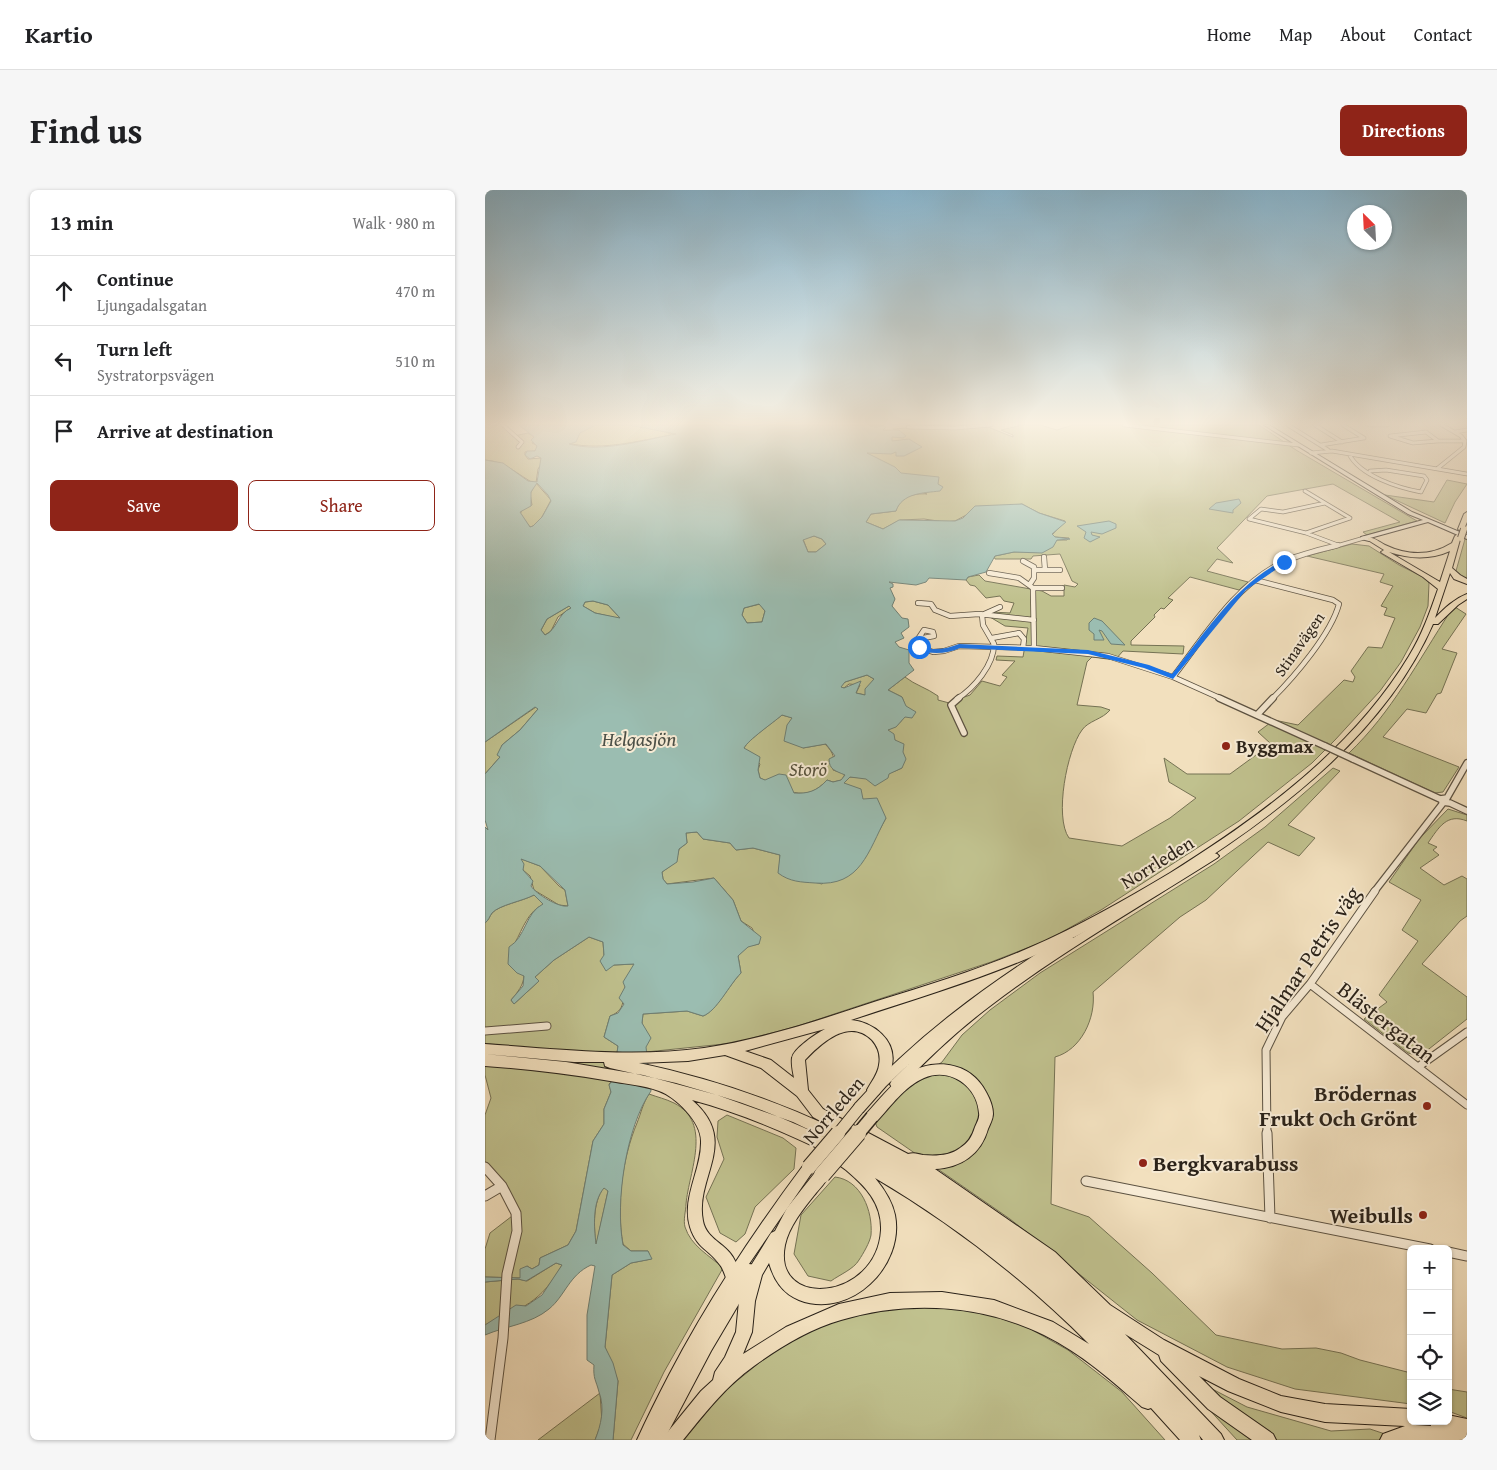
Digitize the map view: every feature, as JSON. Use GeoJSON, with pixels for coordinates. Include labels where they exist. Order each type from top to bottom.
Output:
{"type":"FeatureCollection","features":[{"type":"Feature","properties":{"kind":"highway","name":"Norrleden"},"geometry":{"type":"LineString","coordinates":[[1214,856],[1293,796],[1356,737],[1400,684],[1435,622],[1467,514]]}},
{"type":"Feature","properties":{"kind":"highway","name":"Norrleden"},"geometry":{"type":"LineString","coordinates":[[1085,928],[1184,869],[1238,833],[1289,794],[1328,760],[1373,712],[1407,666],[1431,621],[1467,522]]}},
{"type":"Feature","properties":{"kind":"highway"},"geometry":{"type":"LineString","coordinates":[[1368,539],[1389,550],[1417,556],[1439,554],[1462,535]]}},
{"type":"Feature","properties":{"kind":"highway"},"geometry":{"type":"LineString","coordinates":[[1368,539],[1402,564],[1438,582],[1442,589]]}},
{"type":"Feature","properties":{"kind":"highway"},"geometry":{"type":"LineString","coordinates":[[1451,570],[1457,577],[1467,582]]}},
{"type":"Feature","properties":{"kind":"highway"},"geometry":{"type":"LineString","coordinates":[[1435,622],[1455,603],[1467,596]]}},
{"type":"Feature","properties":{"kind":"highway"},"geometry":{"type":"LineString","coordinates":[[654,1073],[726,1050],[777,1038],[964,978],[1020,957],[1085,928]]}},
{"type":"Feature","properties":{"kind":"highway"},"geometry":{"type":"LineString","coordinates":[[801,1092],[798,1058],[818,1038],[843,1026],[865,1027],[882,1042],[886,1064],[874,1090]]}},
{"type":"Feature","properties":{"kind":"highway"},"geometry":{"type":"LineString","coordinates":[[485,1049],[567,1055],[710,1084],[796,1115],[901,1168],[1000,1235],[1072,1296],[1135,1356],[1215,1440]]}},
{"type":"Feature","properties":{"kind":"highway"},"geometry":{"type":"LineString","coordinates":[[726,1050],[765,1064],[801,1092],[818,1113],[925,1170],[1050,1257],[1104,1311],[1158,1346],[1234,1385],[1281,1404],[1325,1413],[1407,1418]]}},
{"type":"Feature","properties":{"kind":"highway"},"geometry":{"type":"LineString","coordinates":[[485,1060],[603,1063],[654,1073],[820,1140],[923,1198],[1010,1261],[1089,1331],[1190,1438]]}},
{"type":"Feature","properties":{"kind":"highway"},"geometry":{"type":"LineString","coordinates":[[869,1113],[910,1079],[925,1071],[950,1069],[966,1077],[980,1089],[987,1114],[977,1142],[960,1156],[943,1162],[920,1162],[895,1154]]}},
{"type":"Feature","properties":{"kind":"highway"},"geometry":{"type":"LineString","coordinates":[[654,1073],[697,1111],[706,1126],[708,1152],[697,1199],[696,1224],[706,1242],[728,1261],[733,1277]]}},
{"type":"Feature","properties":{"kind":"highway"},"geometry":{"type":"LineString","coordinates":[[672,1440],[710,1393],[731,1362],[744,1332],[747,1302],[755,1272],[816,1172],[892,1088]]}},
{"type":"Feature","properties":{"kind":"highway"},"geometry":{"type":"LineString","coordinates":[[788,1218],[776,1250],[777,1267],[786,1283],[802,1293],[822,1296],[844,1292],[863,1281],[883,1254],[888,1225],[883,1201],[870,1183],[853,1166],[820,1140]]}},
{"type":"Feature","properties":{"kind":"highway"},"geometry":{"type":"LineString","coordinates":[[710,1393],[760,1351],[815,1320],[875,1302],[897,1299],[943,1299],[994,1308],[1049,1328],[1103,1364],[1190,1438]]}},
{"type":"Feature","properties":{"kind":"highway"},"geometry":{"type":"LineString","coordinates":[[1158,1346],[1214,1403],[1267,1440]]}},
{"type":"Feature","properties":{"kind":"highway"},"geometry":{"type":"LineString","coordinates":[[1452,1424],[1467,1428]]}},
{"type":"Feature","properties":{"kind":"highway"},"geometry":{"type":"LineString","coordinates":[[1389,1440],[1401,1434],[1417,1432],[1458,1440]]}},
{"type":"Feature","properties":{"kind":"main road","name":"Norrleden"},"geometry":{"type":"LineString","coordinates":[[892,1088],[941,1040],[988,1001],[1073,944],[1214,856]]}},
{"type":"Feature","properties":{"kind":"main road","name":"Norrleden"},"geometry":{"type":"LineString","coordinates":[[645,1440],[686,1358],[733,1277],[769,1221],[869,1113],[874,1090],[925,1042],[970,1004],[1085,928]]}},
{"type":"Feature","properties":{"kind":"main road"},"geometry":{"type":"LineString","coordinates":[[656,1440],[671,1409],[743,1282],[788,1218]]}},
{"type":"Feature","properties":{"kind":"street"},"geometry":{"type":"LineString","coordinates":[[1360,483],[1399,507],[1462,535]]}},
{"type":"Feature","properties":{"kind":"street"},"geometry":{"type":"LineString","coordinates":[[1390,483],[1396,487],[1419,492],[1422,492],[1425,483]]}},
{"type":"Feature","properties":{"kind":"street"},"geometry":{"type":"LineString","coordinates":[[1305,491],[1350,518],[1306,533]]}},
{"type":"Feature","properties":{"kind":"street"},"geometry":{"type":"LineString","coordinates":[[1325,503],[1283,512],[1261,508],[1249,519],[1306,533],[1338,545]]}},
{"type":"Feature","properties":{"kind":"street"},"geometry":{"type":"LineString","coordinates":[[1173,677],[1244,589],[1284,562],[1338,545],[1368,539],[1428,521]]}},
{"type":"Feature","properties":{"kind":"street"},"geometry":{"type":"LineString","coordinates":[[1044,557],[1045,570]]}},
{"type":"Feature","properties":{"kind":"street"},"geometry":{"type":"LineString","coordinates":[[1023,562],[1032,564],[1034,570],[1032,586],[1035,620],[1034,648]]}},
{"type":"Feature","properties":{"kind":"street"},"geometry":{"type":"LineString","coordinates":[[1034,570],[1061,570]]}},
{"type":"Feature","properties":{"kind":"street"},"geometry":{"type":"LineString","coordinates":[[989,573],[1019,578],[1032,586],[1063,588]]}},
{"type":"Feature","properties":{"kind":"street","name":"Stinavägen"},"geometry":{"type":"LineString","coordinates":[[1255,580],[1333,600],[1339,604],[1319,641],[1292,679],[1257,715]]}},
{"type":"Feature","properties":{"kind":"street"},"geometry":{"type":"LineString","coordinates":[[918,603],[931,604],[935,610],[950,616],[983,613],[1035,620]]}},
{"type":"Feature","properties":{"kind":"street"},"geometry":{"type":"LineString","coordinates":[[964,733],[951,705],[979,681],[982,669],[991,659],[994,647],[992,638],[982,623],[983,613],[987,605]]}},
{"type":"Feature","properties":{"kind":"street"},"geometry":{"type":"LineString","coordinates":[[983,613],[1000,607]]}},
{"type":"Feature","properties":{"kind":"street"},"geometry":{"type":"LineString","coordinates":[[992,638],[1019,633],[1024,639],[1023,648]]}},
{"type":"Feature","properties":{"kind":"street"},"geometry":{"type":"LineString","coordinates":[[918,639],[919,647],[926,651],[945,651],[959,646],[1034,648],[1108,656],[1146,667],[1173,677],[1467,811]]}},
{"type":"Feature","properties":{"kind":"street","name":"Hjalmar Petris väg"},"geometry":{"type":"LineString","coordinates":[[1270,1218],[1265,1088],[1266,1050],[1282,1017],[1310,984],[1354,918],[1445,801],[1467,763]]}},
{"type":"Feature","properties":{"kind":"street","name":"Blästergatan"},"geometry":{"type":"LineString","coordinates":[[1310,984],[1467,1106]]}},
{"type":"Feature","properties":{"kind":"street"},"geometry":{"type":"LineString","coordinates":[[486,1031],[505,1031],[547,1026]]}},
{"type":"Feature","properties":{"kind":"street"},"geometry":{"type":"LineString","coordinates":[[1418,1067],[1467,1032]]}},
{"type":"Feature","properties":{"kind":"street"},"geometry":{"type":"LineString","coordinates":[[485,1167],[502,1186],[516,1213],[517,1231],[507,1274],[503,1309],[503,1338],[490,1440]]}},
{"type":"Feature","properties":{"kind":"street"},"geometry":{"type":"LineString","coordinates":[[1086,1181],[1409,1245]]}},
{"type":"Feature","properties":{"kind":"street"},"geometry":{"type":"LineString","coordinates":[[485,1196],[502,1186]]}},
{"type":"Feature","properties":{"kind":"street"},"geometry":{"type":"LineString","coordinates":[[1452,1253],[1467,1256]]}},
{"type":"Feature","properties":{"kind":"green space"},"geometry":{"type":"Polygon","coordinates":[[[894,483],[1353,483],[1417,521],[1367,535],[1363,532],[1400,522],[1333,484],[1267,496],[1217,548],[1233,563],[1217,559],[1207,571],[1248,582],[1239,590],[1190,577],[1168,598],[1173,600],[1164,609],[1161,608],[1154,615],[1155,617],[1131,641],[1131,645],[1184,646],[1183,654],[1123,651],[1115,660],[1092,657],[1087,662],[1077,705],[1101,707],[1110,710],[1082,730],[1067,767],[1064,784],[1063,815],[1069,838],[1122,846],[1170,818],[1196,798],[1169,782],[1164,758],[1187,774],[1230,774],[1271,744],[1258,732],[1274,720],[1298,725],[1344,680],[1353,682],[1355,677],[1351,671],[1368,647],[1382,648],[1395,618],[1384,615],[1387,608],[1381,606],[1393,586],[1380,582],[1384,574],[1307,556],[1352,544],[1369,546],[1399,565],[1425,578],[1429,583],[1428,606],[1420,627],[1401,662],[1380,691],[1312,763],[1239,821],[1101,910],[1048,940],[991,962],[798,1026],[734,1043],[646,1052],[642,1023],[643,1014],[687,1011],[703,1016],[708,1013],[741,973],[738,956],[748,946],[759,944],[752,928],[741,921],[733,900],[714,878],[667,884],[663,879],[662,872],[676,862],[679,849],[687,843],[686,833],[697,832],[703,839],[730,843],[736,850],[753,848],[780,855],[779,873],[822,884],[879,831],[886,818],[843,783],[850,777],[864,778],[877,776],[902,768],[895,740],[887,730],[893,728],[901,721],[905,708],[902,697],[888,690],[905,677],[938,696],[938,700],[953,704],[959,699],[970,695],[982,681],[1000,686],[1007,677],[1002,675],[1015,661],[996,660],[997,656],[1023,657],[1028,628],[1005,626],[990,617],[991,612],[1010,613],[1014,603],[1004,601],[1000,596],[986,598],[975,586],[970,585],[966,580],[968,577],[979,575],[985,581],[1042,591],[1051,596],[1064,596],[1064,585],[1075,587],[1078,584],[1072,581],[1060,554],[1033,556],[1031,559],[995,559],[994,556],[1014,552],[1043,551],[1056,540],[1067,540],[1069,538],[1052,535],[1065,521],[1039,513],[1022,504],[968,514],[955,521],[900,520],[883,529],[866,522],[871,514],[896,511],[900,502],[907,497],[927,494],[894,483]]]}},
{"type":"Feature","properties":{"kind":"green space"},"geometry":{"type":"Polygon","coordinates":[[[1445,483],[1467,484],[1455,502],[1445,523],[1385,495],[1434,502],[1445,483]]]}},
{"type":"Feature","properties":{"kind":"green space"},"geometry":{"type":"Polygon","coordinates":[[[535,484],[551,500],[542,517],[530,527],[520,514],[523,509],[532,505],[530,494],[535,484]]]}},
{"type":"Feature","properties":{"kind":"green space"},"geometry":{"type":"Polygon","coordinates":[[[814,536],[822,539],[826,544],[816,552],[808,552],[803,539],[814,536]]]}},
{"type":"Feature","properties":{"kind":"green space"},"geometry":{"type":"Polygon","coordinates":[[[1465,539],[1467,539],[1467,580],[1456,571],[1465,539]]]}},
{"type":"Feature","properties":{"kind":"green space"},"geometry":{"type":"Polygon","coordinates":[[[593,601],[608,605],[621,619],[595,613],[583,606],[585,602],[593,601]]]}},
{"type":"Feature","properties":{"kind":"green space"},"geometry":{"type":"Polygon","coordinates":[[[760,604],[765,611],[762,622],[747,623],[742,615],[744,608],[760,604]]]}},
{"type":"Feature","properties":{"kind":"green space"},"geometry":{"type":"Polygon","coordinates":[[[569,606],[572,607],[558,617],[551,631],[545,635],[541,630],[547,619],[569,606]]]}},
{"type":"Feature","properties":{"kind":"green space"},"geometry":{"type":"Polygon","coordinates":[[[1455,607],[1466,614],[1442,649],[1457,653],[1441,693],[1437,694],[1426,713],[1407,709],[1383,737],[1459,767],[1443,792],[1435,793],[1349,753],[1378,721],[1455,607]]]}},
{"type":"Feature","properties":{"kind":"green space"},"geometry":{"type":"Polygon","coordinates":[[[867,675],[874,679],[865,695],[856,693],[860,685],[849,684],[844,688],[840,687],[845,682],[867,675]]]}},
{"type":"Feature","properties":{"kind":"green space"},"geometry":{"type":"Polygon","coordinates":[[[536,707],[538,709],[520,730],[502,745],[500,757],[485,774],[485,742],[536,707]]]}},
{"type":"Feature","properties":{"kind":"green space","name":"Storö"},"geometry":{"type":"Polygon","coordinates":[[[782,715],[793,718],[803,748],[825,744],[828,747],[833,756],[833,770],[845,774],[842,780],[833,782],[827,780],[819,788],[803,793],[786,790],[760,778],[758,770],[760,764],[744,748],[755,736],[782,715]]]}},
{"type":"Feature","properties":{"kind":"green space"},"geometry":{"type":"Polygon","coordinates":[[[1333,768],[1340,771],[1288,825],[1315,838],[1299,856],[1268,842],[1206,900],[1180,917],[1093,992],[1092,1012],[1085,1032],[1072,1048],[1055,1057],[1051,1204],[1089,1217],[1152,1273],[1216,1335],[1282,1349],[1316,1348],[1341,1353],[1407,1372],[1407,1403],[1295,1389],[1227,1367],[1137,1320],[1010,1219],[877,1127],[874,1119],[896,1096],[942,1062],[962,1035],[990,1010],[1040,973],[1214,864],[1265,827],[1333,768]]]}},
{"type":"Feature","properties":{"kind":"green space"},"geometry":{"type":"Polygon","coordinates":[[[1448,809],[1467,815],[1467,821],[1460,819],[1449,820],[1440,827],[1428,843],[1437,847],[1433,850],[1439,855],[1420,868],[1444,885],[1462,876],[1467,879],[1467,916],[1460,921],[1422,964],[1467,997],[1467,1019],[1420,1056],[1408,1053],[1364,1019],[1387,1002],[1379,995],[1418,941],[1402,930],[1421,900],[1389,882],[1419,839],[1448,809]]]}},
{"type":"Feature","properties":{"kind":"green space"},"geometry":{"type":"Polygon","coordinates":[[[519,858],[540,866],[565,890],[568,906],[559,905],[534,890],[530,876],[523,870],[519,858]]]}},
{"type":"Feature","properties":{"kind":"green space"},"geometry":{"type":"Polygon","coordinates":[[[534,895],[544,904],[530,915],[515,943],[523,967],[524,979],[518,992],[511,1000],[514,1004],[539,981],[535,977],[554,960],[589,937],[603,942],[604,955],[614,965],[635,964],[626,984],[621,1008],[610,1016],[604,1037],[618,1046],[613,1080],[609,1084],[611,1092],[604,1109],[604,1124],[593,1141],[576,1231],[568,1245],[540,1258],[539,1265],[532,1269],[527,1266],[521,1278],[485,1277],[485,1249],[490,1233],[516,1213],[485,1167],[485,1115],[491,1098],[485,1075],[485,923],[495,910],[534,895]]]}},
{"type":"Feature","properties":{"kind":"green space"},"geometry":{"type":"Polygon","coordinates":[[[649,1094],[674,1103],[686,1112],[693,1123],[696,1135],[696,1149],[684,1218],[685,1227],[691,1240],[723,1268],[664,1372],[631,1440],[613,1440],[618,1381],[605,1347],[612,1275],[631,1263],[651,1259],[648,1251],[631,1251],[623,1244],[620,1214],[620,1199],[627,1152],[642,1108],[649,1094]]]}},
{"type":"Feature","properties":{"kind":"green space"},"geometry":{"type":"Polygon","coordinates":[[[727,1115],[783,1138],[796,1148],[794,1169],[755,1207],[745,1234],[736,1242],[720,1233],[706,1197],[724,1159],[717,1137],[718,1121],[727,1115]]]}},
{"type":"Feature","properties":{"kind":"green space"},"geometry":{"type":"Polygon","coordinates":[[[835,1177],[844,1179],[852,1184],[863,1198],[870,1216],[871,1235],[857,1263],[831,1281],[808,1276],[794,1254],[801,1215],[835,1177]]]}},
{"type":"Feature","properties":{"kind":"green space"},"geometry":{"type":"Polygon","coordinates":[[[604,1187],[608,1191],[596,1246],[594,1224],[597,1200],[604,1187]]]}},
{"type":"Feature","properties":{"kind":"green space"},"geometry":{"type":"Polygon","coordinates":[[[556,1263],[562,1265],[554,1278],[538,1296],[520,1309],[485,1325],[485,1282],[518,1279],[527,1281],[556,1263]]]}},
{"type":"Feature","properties":{"kind":"green space"},"geometry":{"type":"Polygon","coordinates":[[[894,1306],[965,1308],[1020,1323],[1068,1350],[1122,1392],[1165,1440],[684,1440],[722,1393],[781,1345],[840,1318],[894,1306]]]}},
{"type":"Feature","properties":{"kind":"green space"},"geometry":{"type":"Polygon","coordinates":[[[1187,1376],[1247,1407],[1331,1431],[1370,1429],[1403,1440],[1237,1440],[1195,1394],[1187,1376]]]}},
{"type":"Feature","properties":{"kind":"green space"},"geometry":{"type":"Polygon","coordinates":[[[1452,1390],[1467,1392],[1467,1418],[1452,1412],[1452,1390]]]}},
{"type":"Feature","properties":{"kind":"green space"},"geometry":{"type":"Polygon","coordinates":[[[600,1393],[602,1422],[595,1440],[538,1440],[600,1393]]]}},
{"type":"Feature","properties":{"kind":"water","name":"Helgasjön"},"geometry":{"type":"Polygon","coordinates":[[[485,483],[537,483],[531,492],[531,506],[520,512],[530,527],[542,517],[551,501],[537,483],[938,483],[943,487],[940,491],[920,493],[908,497],[899,505],[896,511],[871,514],[866,522],[883,529],[899,520],[955,521],[963,518],[975,506],[1022,504],[1039,513],[1066,522],[1052,534],[1055,537],[1070,539],[1057,540],[1053,547],[1042,553],[1014,552],[995,556],[986,572],[968,577],[966,580],[929,578],[926,582],[916,585],[889,582],[893,584],[893,587],[890,588],[895,599],[892,606],[902,618],[908,619],[909,627],[901,633],[904,638],[895,642],[899,647],[909,650],[909,663],[914,670],[888,690],[902,697],[906,706],[916,712],[912,718],[905,717],[896,727],[888,730],[894,734],[895,740],[904,744],[903,752],[906,759],[902,768],[889,774],[888,778],[875,786],[866,779],[850,777],[844,783],[861,789],[863,799],[877,798],[886,818],[868,854],[853,873],[831,883],[810,883],[791,880],[778,873],[780,855],[753,848],[736,850],[730,843],[703,839],[697,832],[686,833],[687,843],[679,849],[677,862],[662,872],[663,879],[667,884],[714,878],[733,900],[741,921],[761,937],[759,944],[748,947],[738,956],[741,973],[708,1013],[703,1016],[687,1011],[643,1014],[642,1023],[651,1038],[646,1047],[651,1091],[642,1106],[629,1144],[620,1208],[623,1245],[631,1251],[648,1251],[652,1259],[631,1263],[612,1275],[605,1347],[613,1363],[618,1381],[613,1440],[595,1440],[602,1404],[594,1377],[594,1365],[587,1360],[587,1315],[595,1266],[591,1265],[577,1274],[554,1304],[542,1314],[485,1335],[485,1325],[516,1305],[526,1306],[542,1295],[562,1265],[556,1263],[526,1281],[518,1279],[485,1282],[485,1277],[520,1278],[520,1269],[527,1266],[532,1269],[539,1265],[540,1258],[568,1245],[576,1231],[593,1141],[604,1124],[604,1109],[611,1092],[609,1085],[613,1080],[618,1046],[604,1037],[610,1016],[618,1013],[624,1004],[619,998],[625,987],[623,982],[634,964],[614,965],[606,971],[600,961],[604,955],[603,942],[589,937],[554,960],[535,977],[539,981],[514,1004],[511,1000],[523,986],[524,976],[517,973],[508,964],[509,947],[515,943],[532,913],[543,904],[534,895],[495,910],[485,923],[485,827],[488,830],[485,820],[485,774],[500,757],[497,755],[502,745],[520,730],[538,709],[535,707],[485,742],[485,483]],[[814,536],[803,540],[808,552],[816,552],[826,544],[822,539],[814,536]],[[593,601],[585,602],[583,606],[595,613],[620,618],[608,605],[593,601]],[[759,604],[744,608],[742,615],[747,623],[762,622],[765,611],[759,604]],[[569,606],[547,619],[541,630],[545,635],[552,630],[563,614],[571,608],[569,606]],[[867,675],[845,682],[841,687],[844,688],[861,681],[856,693],[865,695],[865,689],[874,679],[867,675]],[[782,715],[744,748],[760,757],[758,770],[760,778],[765,780],[779,774],[786,775],[794,793],[808,792],[816,789],[827,780],[833,782],[841,780],[845,775],[830,766],[829,759],[835,756],[826,744],[803,748],[784,741],[787,725],[792,718],[782,715]],[[521,859],[524,864],[523,870],[533,881],[531,886],[534,889],[554,903],[568,906],[565,890],[540,866],[521,859]],[[604,1188],[597,1200],[594,1223],[596,1244],[608,1191],[604,1188]]]}},
{"type":"Feature","properties":{"kind":"water"},"geometry":{"type":"Polygon","coordinates":[[[1239,499],[1241,503],[1233,510],[1233,513],[1209,509],[1216,503],[1239,499]]]}},
{"type":"Feature","properties":{"kind":"water"},"geometry":{"type":"Polygon","coordinates":[[[1109,521],[1116,524],[1116,528],[1102,534],[1091,532],[1092,535],[1100,537],[1090,542],[1084,538],[1086,532],[1077,526],[1109,521]]]}},
{"type":"Feature","properties":{"kind":"water"},"geometry":{"type":"Polygon","coordinates":[[[1094,618],[1102,621],[1125,645],[1111,644],[1102,631],[1099,630],[1104,640],[1094,640],[1094,634],[1089,630],[1089,623],[1094,618]]]}},
{"type":"Feature","properties":{"kind":"place","name":"Byggmax"},"geometry":{"type":"Point","coordinates":[1226,746]}},
{"type":"Feature","properties":{"kind":"place","name":"Brödernas Frukt Och Grönt"},"geometry":{"type":"Point","coordinates":[1427,1106]}},
{"type":"Feature","properties":{"kind":"place","name":"Bergkvarabuss"},"geometry":{"type":"Point","coordinates":[1143,1163]}},
{"type":"Feature","properties":{"kind":"place","name":"Weibulls"},"geometry":{"type":"Point","coordinates":[1423,1215]}},
{"type":"Feature","properties":{"kind":"route"},"geometry":{"type":"LineString","coordinates":[[919,647],[921,650],[926,651],[945,651],[959,646],[1088,652],[1146,667],[1173,677],[1244,589],[1284,562]]}}]}
